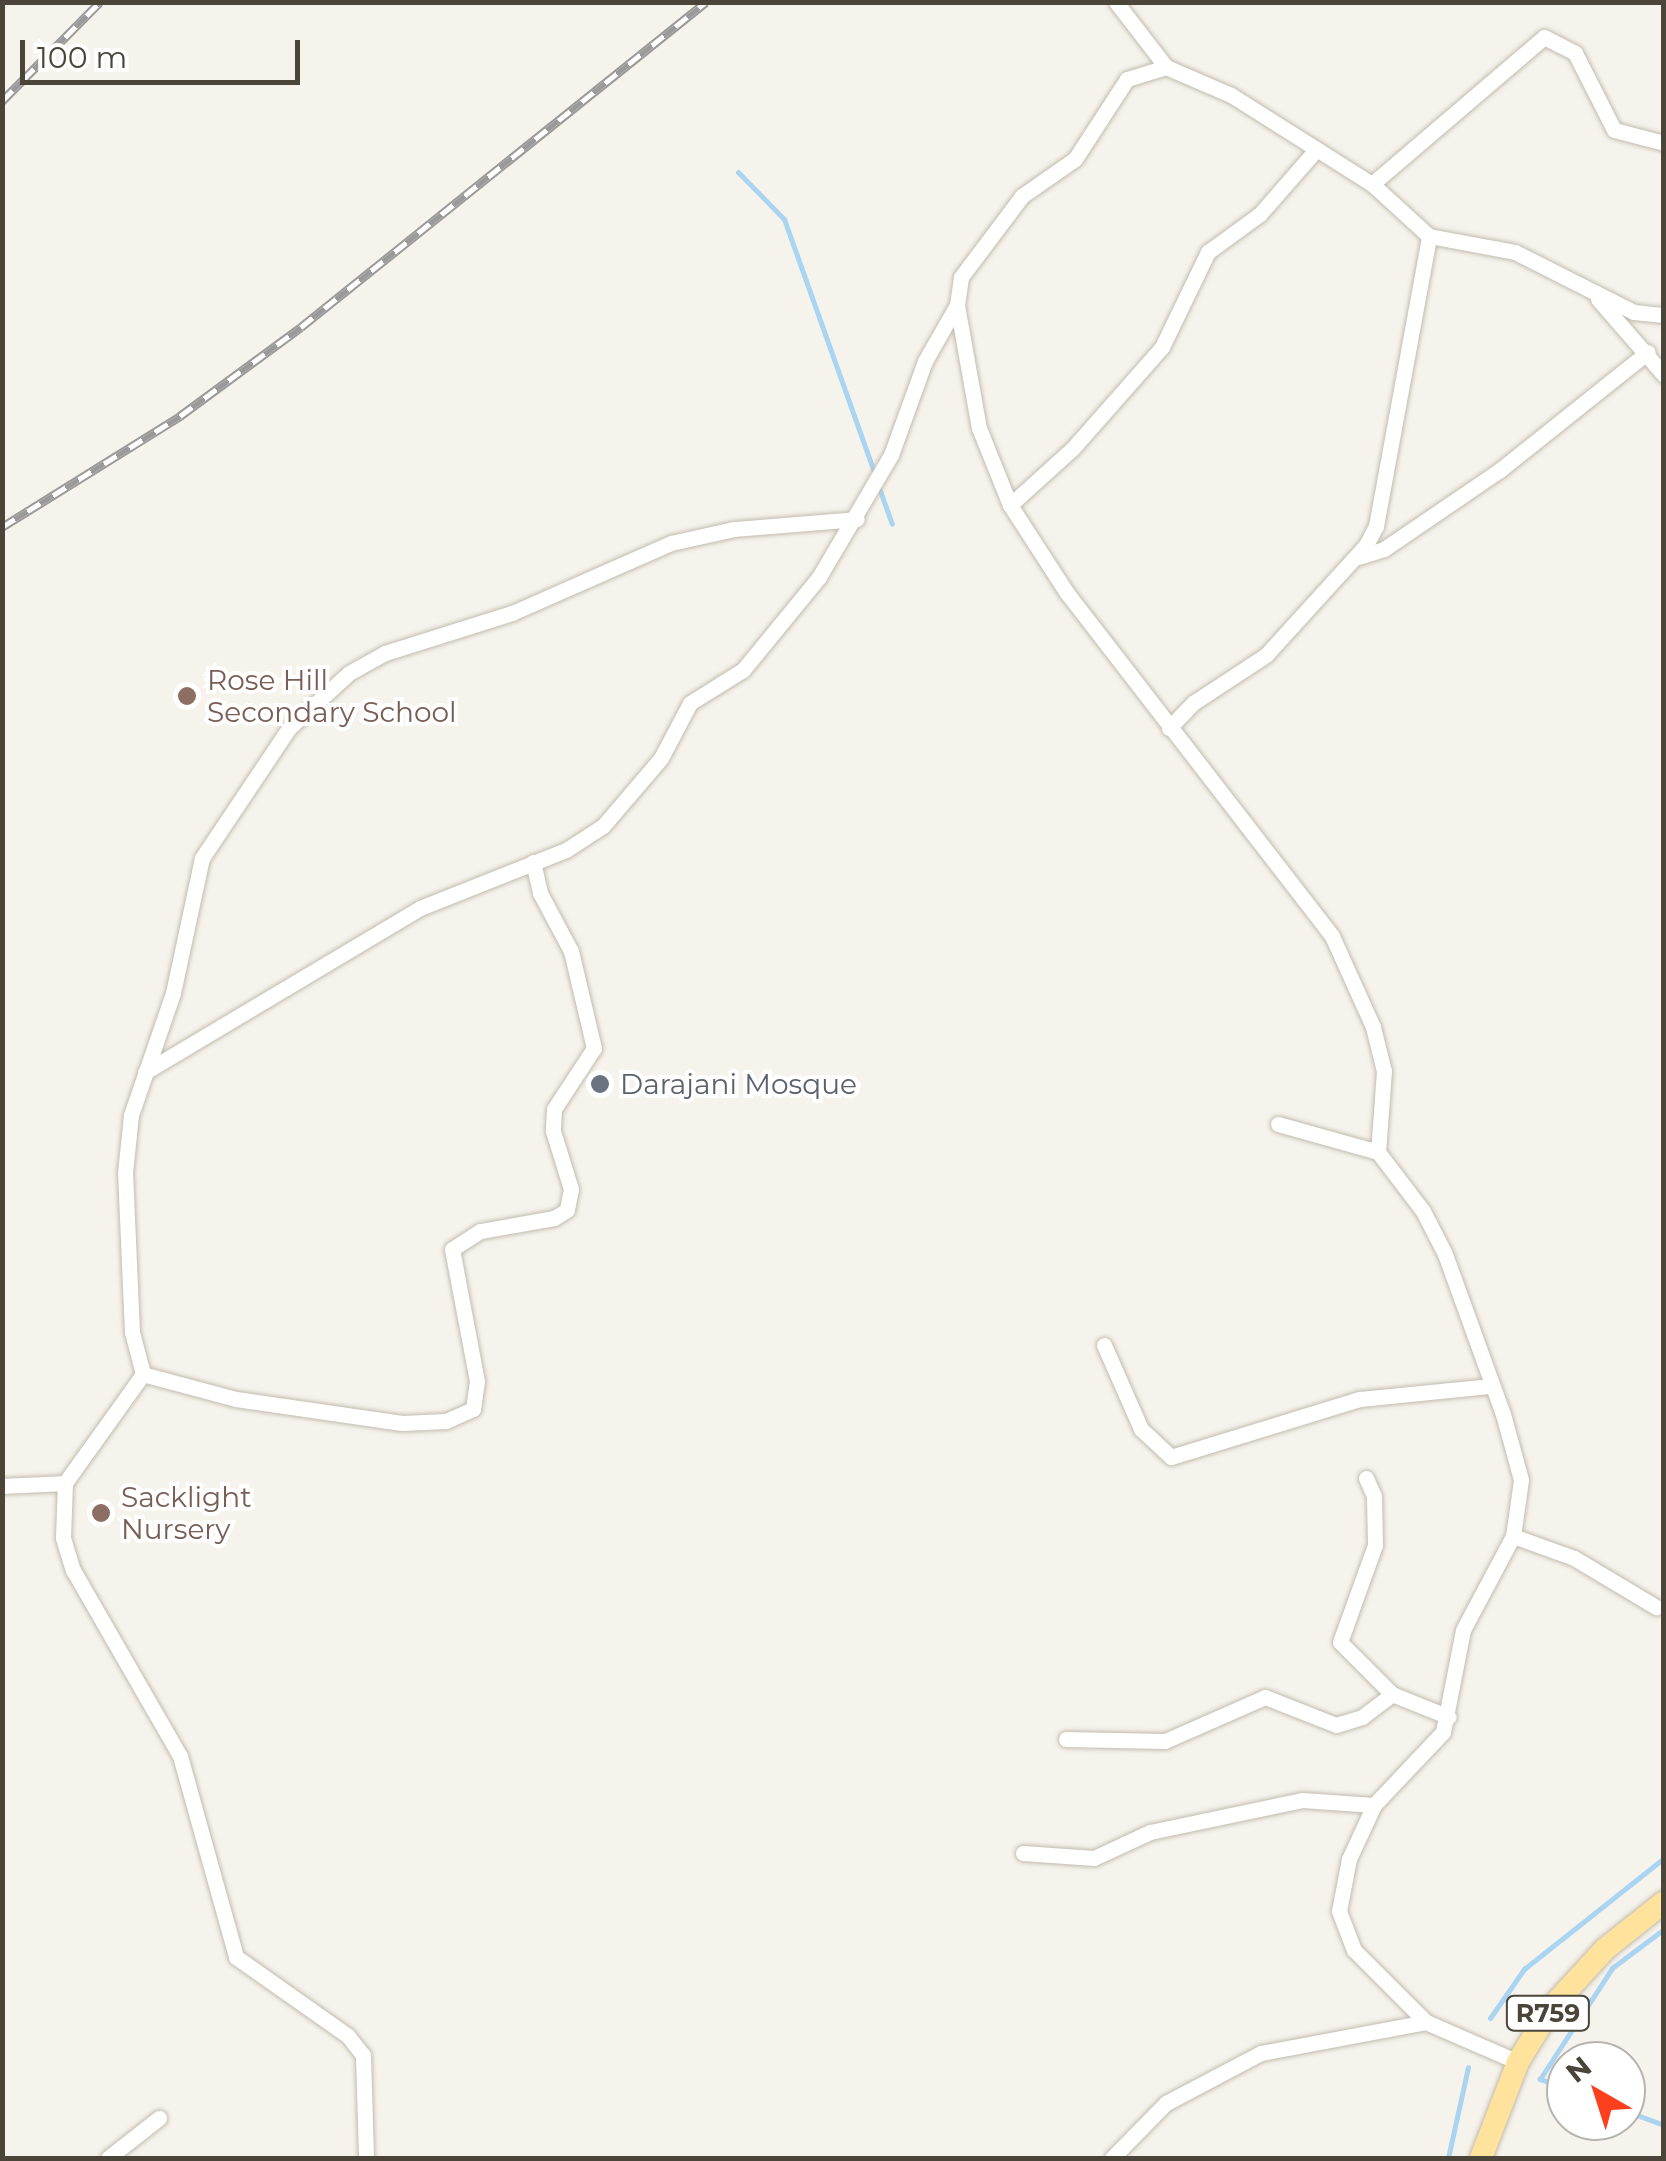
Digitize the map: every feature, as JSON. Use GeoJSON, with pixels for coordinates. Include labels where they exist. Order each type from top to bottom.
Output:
{"type":"FeatureCollection","features":[{"type":"Feature","properties":{"kind":"main road","name":"R759"},"geometry":{"type":"LineString","coordinates":[[1480,2158],[1518,2062],[1551,2008],[1605,1949],[1664,1902]]}},
{"type":"Feature","properties":{"kind":"street"},"geometry":{"type":"LineString","coordinates":[[1116,2],[1166,67],[1231,96],[1372,184],[1429,236],[1528,256],[1634,312],[1664,315]]}},
{"type":"Feature","properties":{"kind":"street"},"geometry":{"type":"LineString","coordinates":[[1372,184],[1544,36],[1574,53],[1614,130],[1664,143]]}},
{"type":"Feature","properties":{"kind":"street"},"geometry":{"type":"LineString","coordinates":[[1166,67],[1127,79],[1074,160],[1005,215],[961,276],[957,305],[979,428],[1010,505],[1169,728],[1318,914],[1354,979],[1384,1072],[1378,1152]]}},
{"type":"Feature","properties":{"kind":"street"},"geometry":{"type":"LineString","coordinates":[[1010,505],[1061,460],[1162,346],[1208,252],[1260,214],[1314,151]]}},
{"type":"Feature","properties":{"kind":"street"},"geometry":{"type":"LineString","coordinates":[[1169,728],[1192,703],[1266,655],[1358,557],[1376,526],[1429,236]]}},
{"type":"Feature","properties":{"kind":"street"},"geometry":{"type":"LineString","coordinates":[[1588,289],[1648,352],[1664,375]]}},
{"type":"Feature","properties":{"kind":"street"},"geometry":{"type":"LineString","coordinates":[[145,1072],[420,908],[588,840],[603,826],[661,758],[690,703],[743,670],[782,629],[857,518],[891,455],[925,361],[957,305]]}},
{"type":"Feature","properties":{"kind":"street"},"geometry":{"type":"LineString","coordinates":[[1358,557],[1384,549],[1500,470],[1648,352]]}},
{"type":"Feature","properties":{"kind":"street"},"geometry":{"type":"LineString","coordinates":[[366,2158],[363,2054],[348,2036],[236,1957],[180,1756],[73,1570],[63,1538],[66,1484],[143,1374],[132,1332],[126,1138],[173,993],[202,858],[289,728],[349,673],[672,544],[734,529],[857,518]]}},
{"type":"Feature","properties":{"kind":"street"},"geometry":{"type":"LineString","coordinates":[[143,1374],[236,1398],[402,1423],[446,1420],[473,1409],[476,1381],[452,1249],[480,1230],[554,1218],[567,1210],[570,1188],[553,1131],[554,1110],[594,1048],[571,950],[540,892],[533,862]]}},
{"type":"Feature","properties":{"kind":"street"},"geometry":{"type":"LineString","coordinates":[[1278,1124],[1378,1152],[1423,1211],[1445,1254],[1521,1480],[1513,1536],[1463,1630],[1449,1717],[1428,1753],[1374,1806],[1349,1859],[1339,1911],[1354,1950],[1426,2022],[1518,2062]]}},
{"type":"Feature","properties":{"kind":"street"},"geometry":{"type":"LineString","coordinates":[[1104,1345],[1141,1429],[1171,1457],[1360,1398],[1491,1386]]}},
{"type":"Feature","properties":{"kind":"street"},"geometry":{"type":"LineString","coordinates":[[1366,1478],[1374,1496],[1375,1545],[1340,1642],[1392,1694],[1449,1717]]}},
{"type":"Feature","properties":{"kind":"street"},"geometry":{"type":"LineString","coordinates":[[2,1486],[66,1484]]}},
{"type":"Feature","properties":{"kind":"street"},"geometry":{"type":"LineString","coordinates":[[1513,1536],[1574,1558],[1656,1608]]}},
{"type":"Feature","properties":{"kind":"street"},"geometry":{"type":"LineString","coordinates":[[1066,1738],[1165,1741],[1265,1697],[1336,1725],[1362,1717],[1392,1694]]}},
{"type":"Feature","properties":{"kind":"street"},"geometry":{"type":"LineString","coordinates":[[1023,1852],[1094,1858],[1150,1832],[1302,1800],[1374,1806]]}},
{"type":"Feature","properties":{"kind":"street"},"geometry":{"type":"LineString","coordinates":[[1112,2158],[1166,2103],[1261,2053],[1426,2022]]}},
{"type":"Feature","properties":{"kind":"street"},"geometry":{"type":"LineString","coordinates":[[108,2158],[159,2118]]}},
{"type":"Feature","properties":{"kind":"waterway"},"geometry":{"type":"LineString","coordinates":[[738,172],[784,219],[875,475]]}},
{"type":"Feature","properties":{"kind":"waterway"},"geometry":{"type":"LineString","coordinates":[[878,485],[892,524]]}},
{"type":"Feature","properties":{"kind":"waterway"},"geometry":{"type":"LineString","coordinates":[[1490,2018],[1524,1969],[1664,1858]]}},
{"type":"Feature","properties":{"kind":"waterway"},"geometry":{"type":"LineString","coordinates":[[1565,2041],[1612,1968],[1664,1929]]}},
{"type":"Feature","properties":{"kind":"waterway"},"geometry":{"type":"LineString","coordinates":[[1448,2158],[1468,2067]]}},
{"type":"Feature","properties":{"kind":"waterway"},"geometry":{"type":"LineString","coordinates":[[1546,2070],[1540,2079],[1546,2081]]}},
{"type":"Feature","properties":{"kind":"waterway"},"geometry":{"type":"LineString","coordinates":[[1646,2118],[1664,2125]]}},
{"type":"Feature","properties":{"kind":"railway"},"geometry":{"type":"LineString","coordinates":[[2,101],[100,2]]}},
{"type":"Feature","properties":{"kind":"railway"},"geometry":{"type":"LineString","coordinates":[[2,527],[180,416],[301,327],[706,2]]}},
{"type":"Feature","properties":{"kind":"place","name":"Rose Hill Secondary School"},"geometry":{"type":"Point","coordinates":[187,696]}},
{"type":"Feature","properties":{"kind":"place","name":"Darajani Mosque"},"geometry":{"type":"Point","coordinates":[600,1084]}},
{"type":"Feature","properties":{"kind":"place","name":"Sacklight Nursery"},"geometry":{"type":"Point","coordinates":[101,1513]}}]}
